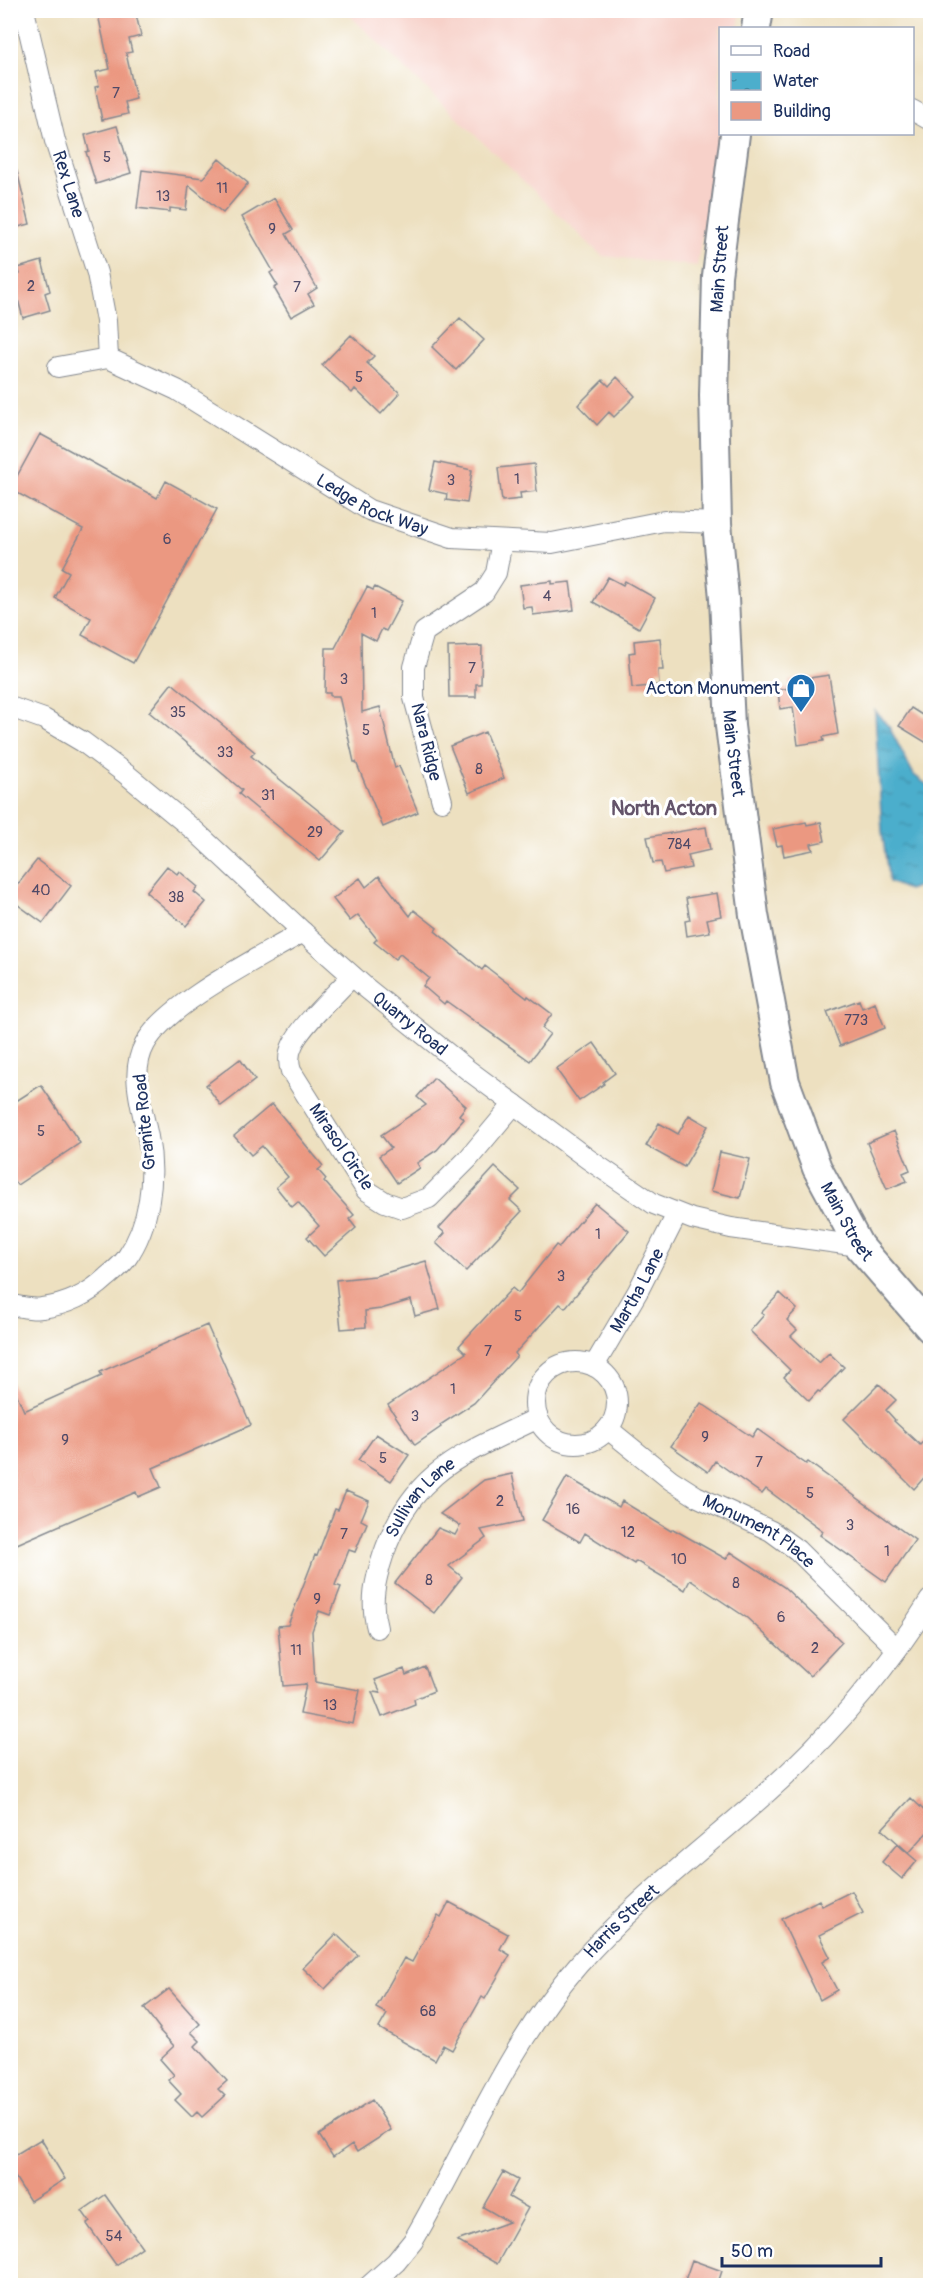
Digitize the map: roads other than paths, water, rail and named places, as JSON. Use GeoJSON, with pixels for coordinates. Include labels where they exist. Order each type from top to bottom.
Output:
{"type":"FeatureCollection","features":[{"type":"Feature","properties":{"kind":"main road"},"geometry":{"type":"LineString","coordinates":[[756,27],[759,10]]}},
{"type":"Feature","properties":{"kind":"main road","name":"Main Street"},"geometry":{"type":"LineString","coordinates":[[735,135],[717,276],[714,396],[717,523],[724,598],[730,726],[754,915],[785,1082],[817,1168],[859,1246],[930,1328]]}},
{"type":"Feature","properties":{"kind":"street","name":"Rex Lane"},"geometry":{"type":"LineString","coordinates":[[24,10],[55,141],[97,273],[106,321],[108,358]]}},
{"type":"Feature","properties":{"kind":"street"},"geometry":{"type":"LineString","coordinates":[[914,111],[930,120]]}},
{"type":"Feature","properties":{"kind":"street"},"geometry":{"type":"LineString","coordinates":[[58,368],[108,358]]}},
{"type":"Feature","properties":{"kind":"street","name":"Ledge Rock Way"},"geometry":{"type":"LineString","coordinates":[[108,358],[177,390],[369,510],[452,538],[552,543],[664,521],[717,523]]}},
{"type":"Feature","properties":{"kind":"street","name":"Nara Ridge"},"geometry":{"type":"LineString","coordinates":[[442,801],[414,698],[414,667],[423,632],[484,592],[496,573],[502,541]]}},
{"type":"Feature","properties":{"kind":"street","name":"Quarry Road"},"geometry":{"type":"LineString","coordinates":[[10,707],[44,719],[83,742],[126,774],[195,831],[352,976],[468,1070],[588,1159],[654,1204],[677,1214],[731,1228],[859,1246]]}},
{"type":"Feature","properties":{"kind":"street","name":"Granite Road"},"geometry":{"type":"LineString","coordinates":[[10,1305],[41,1309],[67,1301],[92,1291],[126,1260],[145,1221],[151,1178],[148,1138],[141,1113],[137,1070],[144,1045],[161,1022],[199,994],[303,932]]}},
{"type":"Feature","properties":{"kind":"street","name":"Mirasol Circle"},"geometry":{"type":"LineString","coordinates":[[352,976],[299,1034],[290,1051],[289,1064],[291,1071],[366,1190],[385,1202],[402,1208],[429,1198],[468,1160],[514,1104]]}},
{"type":"Feature","properties":{"kind":"street","name":"Martha Lane"},"geometry":{"type":"LineString","coordinates":[[594,1365],[638,1291],[677,1214]]}},
{"type":"Feature","properties":{"kind":"street"},"geometry":{"type":"LineString","coordinates":[[578,1362],[594,1365],[612,1382],[617,1398],[616,1415],[603,1435],[589,1442],[574,1444],[552,1436],[538,1419],[535,1402],[539,1386],[548,1373],[562,1365],[578,1362]]}},
{"type":"Feature","properties":{"kind":"street","name":"Sullivan Lane"},"geometry":{"type":"LineString","coordinates":[[376,1628],[373,1605],[378,1573],[391,1533],[412,1497],[442,1467],[461,1455],[538,1419]]}},
{"type":"Feature","properties":{"kind":"street","name":"Monument Place"},"geometry":{"type":"LineString","coordinates":[[608,1429],[671,1480],[696,1496],[771,1532],[797,1550],[897,1649]]}},
{"type":"Feature","properties":{"kind":"street","name":"Harris Street"},"geometry":{"type":"LineString","coordinates":[[369,2286],[396,2262],[413,2241],[443,2190],[510,2062],[533,2023],[563,1983],[620,1922],[803,1758],[854,1702],[897,1649],[930,1600]]}},
{"type":"Feature","properties":{"kind":"water"},"geometry":{"type":"Polygon","coordinates":[[[875,711],[889,727],[914,775],[930,787],[930,882],[908,890],[889,882],[882,831],[875,711]]]}},
{"type":"Feature","properties":{"kind":"place","name":"Acton Monument"},"geometry":{"type":"Point","coordinates":[801,714]}},
{"type":"Feature","properties":{"kind":"district","name":"North Acton"},"geometry":{"type":"Point","coordinates":[664,808]}}]}
